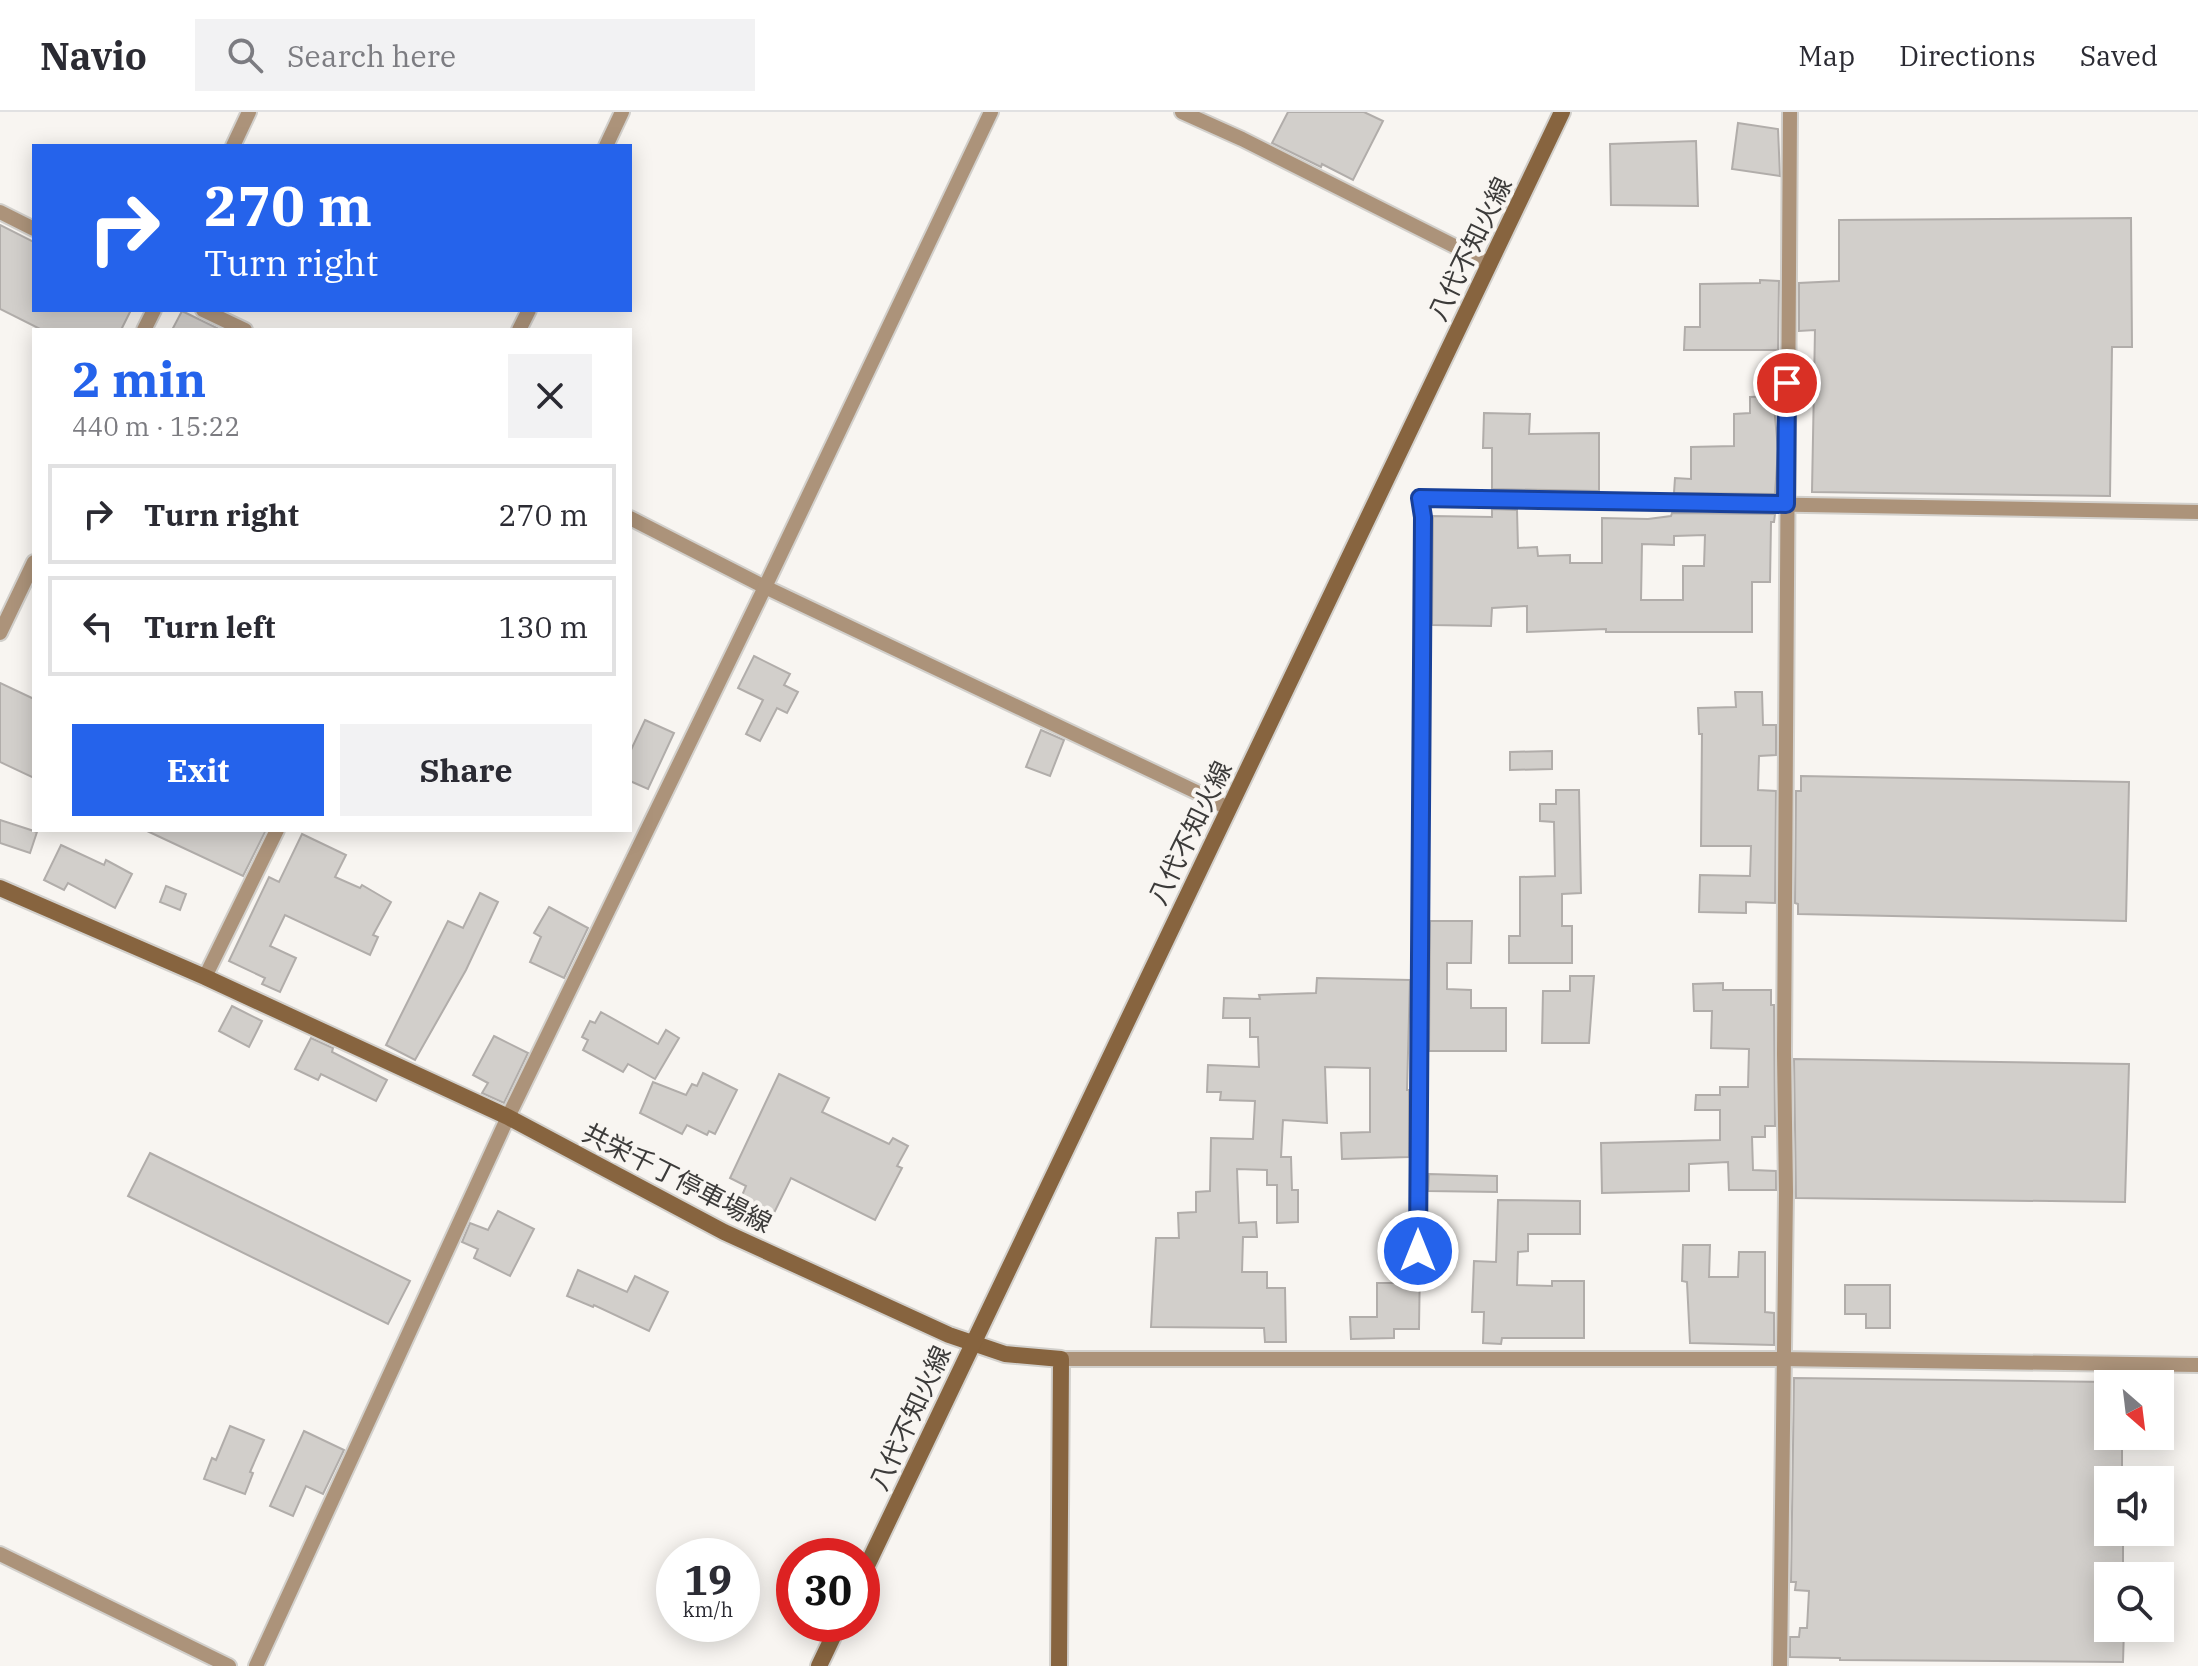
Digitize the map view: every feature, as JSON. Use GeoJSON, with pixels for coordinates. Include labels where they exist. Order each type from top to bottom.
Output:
{"type":"FeatureCollection","features":[{"type":"Feature","properties":{"kind":"main road","name":"八代不知火線"},"geometry":{"type":"LineString","coordinates":[[880,1538],[1562,112]]}},
{"type":"Feature","properties":{"kind":"main road","name":"共栄千丁停車場線"},"geometry":{"type":"LineString","coordinates":[[0,888],[205,977],[508,1117],[724,1232],[949,1335],[1005,1354],[1061,1359]]}},
{"type":"Feature","properties":{"kind":"main road"},"geometry":{"type":"LineString","coordinates":[[1059,1666],[1061,1359]]}},
{"type":"Feature","properties":{"kind":"main road"},"geometry":{"type":"LineString","coordinates":[[819,1666],[830,1642]]}},
{"type":"Feature","properties":{"kind":"street"},"geometry":{"type":"LineString","coordinates":[[234,144],[249,112]]}},
{"type":"Feature","properties":{"kind":"street"},"geometry":{"type":"LineString","coordinates":[[607,144],[622,112]]}},
{"type":"Feature","properties":{"kind":"street"},"geometry":{"type":"LineString","coordinates":[[256,1666],[508,1117],[991,112]]}},
{"type":"Feature","properties":{"kind":"street"},"geometry":{"type":"LineString","coordinates":[[1182,112],[1490,264]]}},
{"type":"Feature","properties":{"kind":"street"},"geometry":{"type":"LineString","coordinates":[[1780,1666],[1786,1192],[1786,504],[1790,112]]}},
{"type":"Feature","properties":{"kind":"street"},"geometry":{"type":"LineString","coordinates":[[0,212],[32,228]]}},
{"type":"Feature","properties":{"kind":"street"},"geometry":{"type":"LineString","coordinates":[[207,312],[241,328]]}},
{"type":"Feature","properties":{"kind":"street"},"geometry":{"type":"LineString","coordinates":[[1418,1251],[1423,517],[1420,498],[2198,512]]}},
{"type":"Feature","properties":{"kind":"street"},"geometry":{"type":"LineString","coordinates":[[632,519],[765,587],[1229,809]]}},
{"type":"Feature","properties":{"kind":"street"},"geometry":{"type":"LineString","coordinates":[[0,633],[32,566]]}},
{"type":"Feature","properties":{"kind":"street"},"geometry":{"type":"LineString","coordinates":[[205,977],[276,832]]}},
{"type":"Feature","properties":{"kind":"street"},"geometry":{"type":"LineString","coordinates":[[1061,1359],[1782,1359],[2198,1365]]}},
{"type":"Feature","properties":{"kind":"street"},"geometry":{"type":"LineString","coordinates":[[0,1554],[229,1666]]}},
{"type":"Feature","properties":{"kind":"building"},"geometry":{"type":"Polygon","coordinates":[[[1288,112],[1364,112],[1383,121],[1353,180],[1272,143],[1288,112]]]}},
{"type":"Feature","properties":{"kind":"building"},"geometry":{"type":"Polygon","coordinates":[[[1738,123],[1778,129],[1780,176],[1732,169],[1738,123]]]}},
{"type":"Feature","properties":{"kind":"building"},"geometry":{"type":"Polygon","coordinates":[[[1696,141],[1698,206],[1611,205],[1610,144],[1696,141]]]}},
{"type":"Feature","properties":{"kind":"building"},"geometry":{"type":"Polygon","coordinates":[[[2131,218],[2132,347],[2112,347],[2110,496],[1812,492],[1815,330],[1799,331],[1799,283],[1839,281],[1839,220],[2131,218]]]}},
{"type":"Feature","properties":{"kind":"building"},"geometry":{"type":"Polygon","coordinates":[[[0,225],[32,241],[32,312],[130,312],[122,328],[38,328],[0,309],[0,225]]]}},
{"type":"Feature","properties":{"kind":"building"},"geometry":{"type":"Polygon","coordinates":[[[1760,280],[1779,281],[1778,350],[1684,350],[1685,327],[1700,327],[1700,284],[1760,283],[1760,280]]]}},
{"type":"Feature","properties":{"kind":"building"},"geometry":{"type":"Polygon","coordinates":[[[184,312],[217,328],[173,328],[184,312]]]}},
{"type":"Feature","properties":{"kind":"building"},"geometry":{"type":"Polygon","coordinates":[[[1773,396],[1778,449],[1775,494],[1674,493],[1675,478],[1691,479],[1691,447],[1734,446],[1734,414],[1750,413],[1750,397],[1773,396]]]}},
{"type":"Feature","properties":{"kind":"building"},"geometry":{"type":"Polygon","coordinates":[[[1484,413],[1530,414],[1529,434],[1599,433],[1599,491],[1492,489],[1492,448],[1483,448],[1484,413]]]}},
{"type":"Feature","properties":{"kind":"building"},"geometry":{"type":"Polygon","coordinates":[[[1492,509],[1517,510],[1518,548],[1537,547],[1538,556],[1570,555],[1570,563],[1602,563],[1602,518],[1648,519],[1671,516],[1672,513],[1775,514],[1774,522],[1771,522],[1770,582],[1752,582],[1752,632],[1606,632],[1606,629],[1527,632],[1527,606],[1492,608],[1491,626],[1432,625],[1433,516],[1492,517],[1492,509]],[[1705,535],[1674,536],[1674,545],[1642,544],[1641,600],[1683,600],[1683,566],[1704,566],[1705,535]]]}},
{"type":"Feature","properties":{"kind":"building"},"geometry":{"type":"Polygon","coordinates":[[[754,656],[790,674],[784,685],[798,692],[787,713],[777,708],[760,741],[746,734],[763,700],[738,688],[754,656]]]}},
{"type":"Feature","properties":{"kind":"building"},"geometry":{"type":"Polygon","coordinates":[[[0,683],[32,698],[32,777],[0,762],[0,683]]]}},
{"type":"Feature","properties":{"kind":"building"},"geometry":{"type":"Polygon","coordinates":[[[1735,692],[1762,692],[1763,725],[1776,725],[1776,755],[1759,756],[1758,790],[1776,791],[1775,903],[1746,902],[1746,913],[1699,912],[1700,875],[1750,876],[1751,846],[1701,846],[1702,734],[1699,734],[1698,708],[1736,707],[1735,692]]]}},
{"type":"Feature","properties":{"kind":"building"},"geometry":{"type":"Polygon","coordinates":[[[645,720],[674,733],[648,789],[632,782],[632,748],[645,720]]]}},
{"type":"Feature","properties":{"kind":"building"},"geometry":{"type":"Polygon","coordinates":[[[1041,730],[1064,740],[1050,776],[1026,767],[1041,730]]]}},
{"type":"Feature","properties":{"kind":"building"},"geometry":{"type":"Polygon","coordinates":[[[1552,751],[1552,769],[1510,770],[1510,752],[1552,751]]]}},
{"type":"Feature","properties":{"kind":"building"},"geometry":{"type":"Polygon","coordinates":[[[1801,776],[2129,782],[2126,921],[1798,914],[1798,904],[1795,903],[1796,791],[1801,791],[1801,776]]]}},
{"type":"Feature","properties":{"kind":"building"},"geometry":{"type":"Polygon","coordinates":[[[1556,790],[1579,790],[1581,893],[1562,894],[1562,926],[1572,926],[1572,963],[1509,963],[1509,936],[1520,936],[1520,877],[1555,876],[1554,822],[1540,821],[1540,804],[1556,804],[1556,790]]]}},
{"type":"Feature","properties":{"kind":"building"},"geometry":{"type":"Polygon","coordinates":[[[0,820],[37,832],[30,853],[0,843],[0,820]]]}},
{"type":"Feature","properties":{"kind":"building"},"geometry":{"type":"Polygon","coordinates":[[[149,832],[265,832],[243,876],[149,832]]]}},
{"type":"Feature","properties":{"kind":"building"},"geometry":{"type":"Polygon","coordinates":[[[302,834],[346,855],[335,877],[360,888],[362,885],[391,902],[373,935],[378,937],[370,955],[285,915],[270,946],[296,958],[280,992],[262,984],[265,978],[229,961],[269,877],[279,882],[302,834]]]}},
{"type":"Feature","properties":{"kind":"building"},"geometry":{"type":"Polygon","coordinates":[[[61,845],[104,865],[106,860],[132,874],[115,908],[68,883],[64,890],[44,880],[61,845]]]}},
{"type":"Feature","properties":{"kind":"building"},"geometry":{"type":"Polygon","coordinates":[[[166,886],[186,894],[180,910],[160,902],[166,886]]]}},
{"type":"Feature","properties":{"kind":"building"},"geometry":{"type":"Polygon","coordinates":[[[480,893],[498,902],[466,970],[415,1060],[386,1045],[448,921],[463,928],[480,893]]]}},
{"type":"Feature","properties":{"kind":"building"},"geometry":{"type":"Polygon","coordinates":[[[549,907],[588,928],[564,978],[530,962],[541,937],[534,933],[549,907]]]}},
{"type":"Feature","properties":{"kind":"building"},"geometry":{"type":"Polygon","coordinates":[[[1430,921],[1472,921],[1471,963],[1447,963],[1447,989],[1471,990],[1471,1008],[1506,1008],[1506,1051],[1429,1051],[1430,921]]]}},
{"type":"Feature","properties":{"kind":"building"},"geometry":{"type":"Polygon","coordinates":[[[1570,976],[1594,976],[1589,1043],[1542,1043],[1543,991],[1570,991],[1570,976]]]}},
{"type":"Feature","properties":{"kind":"building"},"geometry":{"type":"Polygon","coordinates":[[[1317,978],[1410,980],[1409,1157],[1342,1159],[1341,1133],[1370,1132],[1370,1068],[1325,1067],[1327,1123],[1283,1120],[1281,1157],[1291,1157],[1292,1190],[1298,1190],[1298,1222],[1277,1223],[1277,1185],[1267,1185],[1267,1170],[1237,1169],[1239,1223],[1256,1222],[1257,1237],[1243,1237],[1242,1272],[1267,1272],[1267,1288],[1285,1288],[1286,1342],[1265,1342],[1264,1328],[1151,1327],[1156,1238],[1179,1238],[1178,1213],[1196,1212],[1196,1192],[1210,1191],[1211,1138],[1253,1139],[1255,1101],[1220,1100],[1221,1092],[1207,1092],[1208,1065],[1259,1067],[1258,1037],[1250,1037],[1250,1018],[1223,1018],[1224,998],[1260,999],[1259,995],[1316,993],[1317,978]]]}},
{"type":"Feature","properties":{"kind":"building"},"geometry":{"type":"Polygon","coordinates":[[[1723,983],[1723,990],[1771,990],[1771,1005],[1774,1005],[1775,1126],[1765,1126],[1765,1137],[1752,1137],[1753,1170],[1776,1171],[1776,1190],[1729,1190],[1728,1162],[1689,1164],[1689,1191],[1602,1193],[1601,1143],[1720,1140],[1720,1110],[1695,1110],[1696,1095],[1720,1095],[1720,1087],[1748,1087],[1749,1049],[1711,1048],[1712,1011],[1694,1011],[1693,984],[1723,983]]]}},
{"type":"Feature","properties":{"kind":"building"},"geometry":{"type":"Polygon","coordinates":[[[232,1006],[262,1021],[249,1047],[219,1031],[232,1006]]]}},
{"type":"Feature","properties":{"kind":"building"},"geometry":{"type":"Polygon","coordinates":[[[601,1012],[658,1044],[666,1030],[679,1038],[655,1079],[628,1064],[623,1072],[583,1050],[588,1040],[582,1037],[590,1021],[595,1023],[601,1012]]]}},
{"type":"Feature","properties":{"kind":"building"},"geometry":{"type":"Polygon","coordinates":[[[494,1036],[528,1053],[504,1103],[482,1093],[488,1083],[473,1075],[494,1036]]]}},
{"type":"Feature","properties":{"kind":"building"},"geometry":{"type":"Polygon","coordinates":[[[311,1038],[387,1080],[376,1101],[321,1074],[318,1080],[295,1069],[311,1038]]]}},
{"type":"Feature","properties":{"kind":"building"},"geometry":{"type":"Polygon","coordinates":[[[1794,1059],[2129,1064],[2125,1202],[1796,1198],[1794,1059]]]}},
{"type":"Feature","properties":{"kind":"building"},"geometry":{"type":"Polygon","coordinates":[[[703,1073],[737,1090],[715,1134],[709,1131],[707,1135],[687,1125],[682,1134],[640,1113],[653,1082],[686,1095],[692,1084],[697,1086],[703,1073]]]}},
{"type":"Feature","properties":{"kind":"building"},"geometry":{"type":"Polygon","coordinates":[[[779,1074],[829,1098],[822,1112],[889,1144],[893,1138],[908,1146],[897,1166],[902,1168],[875,1220],[791,1178],[774,1213],[741,1198],[746,1186],[730,1178],[779,1074]]]}},
{"type":"Feature","properties":{"kind":"building"},"geometry":{"type":"Polygon","coordinates":[[[150,1153],[410,1281],[388,1324],[128,1196],[150,1153]]]}},
{"type":"Feature","properties":{"kind":"building"},"geometry":{"type":"Polygon","coordinates":[[[1429,1174],[1497,1176],[1497,1192],[1428,1191],[1429,1174]]]}},
{"type":"Feature","properties":{"kind":"building"},"geometry":{"type":"Polygon","coordinates":[[[1498,1200],[1580,1201],[1580,1234],[1528,1234],[1528,1251],[1518,1252],[1517,1285],[1552,1286],[1552,1281],[1584,1281],[1584,1338],[1502,1338],[1501,1344],[1483,1343],[1484,1312],[1472,1312],[1474,1261],[1496,1262],[1498,1200]]]}},
{"type":"Feature","properties":{"kind":"building"},"geometry":{"type":"Polygon","coordinates":[[[498,1211],[534,1229],[510,1276],[474,1258],[478,1249],[462,1242],[470,1223],[488,1230],[498,1211]]]}},
{"type":"Feature","properties":{"kind":"building"},"geometry":{"type":"Polygon","coordinates":[[[1683,1245],[1710,1245],[1709,1277],[1738,1277],[1739,1252],[1765,1252],[1765,1312],[1774,1313],[1774,1345],[1690,1343],[1687,1282],[1682,1281],[1683,1245]]]}},
{"type":"Feature","properties":{"kind":"building"},"geometry":{"type":"Polygon","coordinates":[[[1410,1256],[1420,1261],[1419,1329],[1394,1329],[1394,1338],[1351,1339],[1350,1317],[1377,1317],[1377,1283],[1393,1283],[1393,1257],[1410,1256]]]}},
{"type":"Feature","properties":{"kind":"building"},"geometry":{"type":"Polygon","coordinates":[[[578,1270],[627,1292],[635,1276],[668,1292],[649,1331],[567,1296],[578,1270]]]}},
{"type":"Feature","properties":{"kind":"building"},"geometry":{"type":"Polygon","coordinates":[[[1845,1285],[1890,1285],[1890,1328],[1866,1328],[1866,1314],[1845,1314],[1845,1285]]]}},
{"type":"Feature","properties":{"kind":"building"},"geometry":{"type":"Polygon","coordinates":[[[1794,1378],[2094,1382],[2094,1450],[2122,1450],[2122,1466],[2094,1466],[2094,1546],[2123,1546],[2123,1562],[2094,1562],[2094,1642],[2124,1642],[2123,1662],[1790,1657],[1790,1637],[1799,1637],[1800,1628],[1807,1628],[1809,1591],[1795,1590],[1796,1582],[1791,1582],[1794,1378]]]}},
{"type":"Feature","properties":{"kind":"building"},"geometry":{"type":"Polygon","coordinates":[[[230,1426],[264,1440],[250,1472],[253,1473],[245,1494],[204,1479],[212,1458],[216,1460],[230,1426]]]}},
{"type":"Feature","properties":{"kind":"building"},"geometry":{"type":"Polygon","coordinates":[[[304,1431],[344,1450],[323,1494],[306,1486],[293,1516],[270,1506],[304,1431]]]}},
{"type":"Feature","properties":{"kind":"route"},"geometry":{"type":"LineString","coordinates":[[1418,1251],[1423,517],[1420,498],[1786,504],[1787,383]]}}]}
